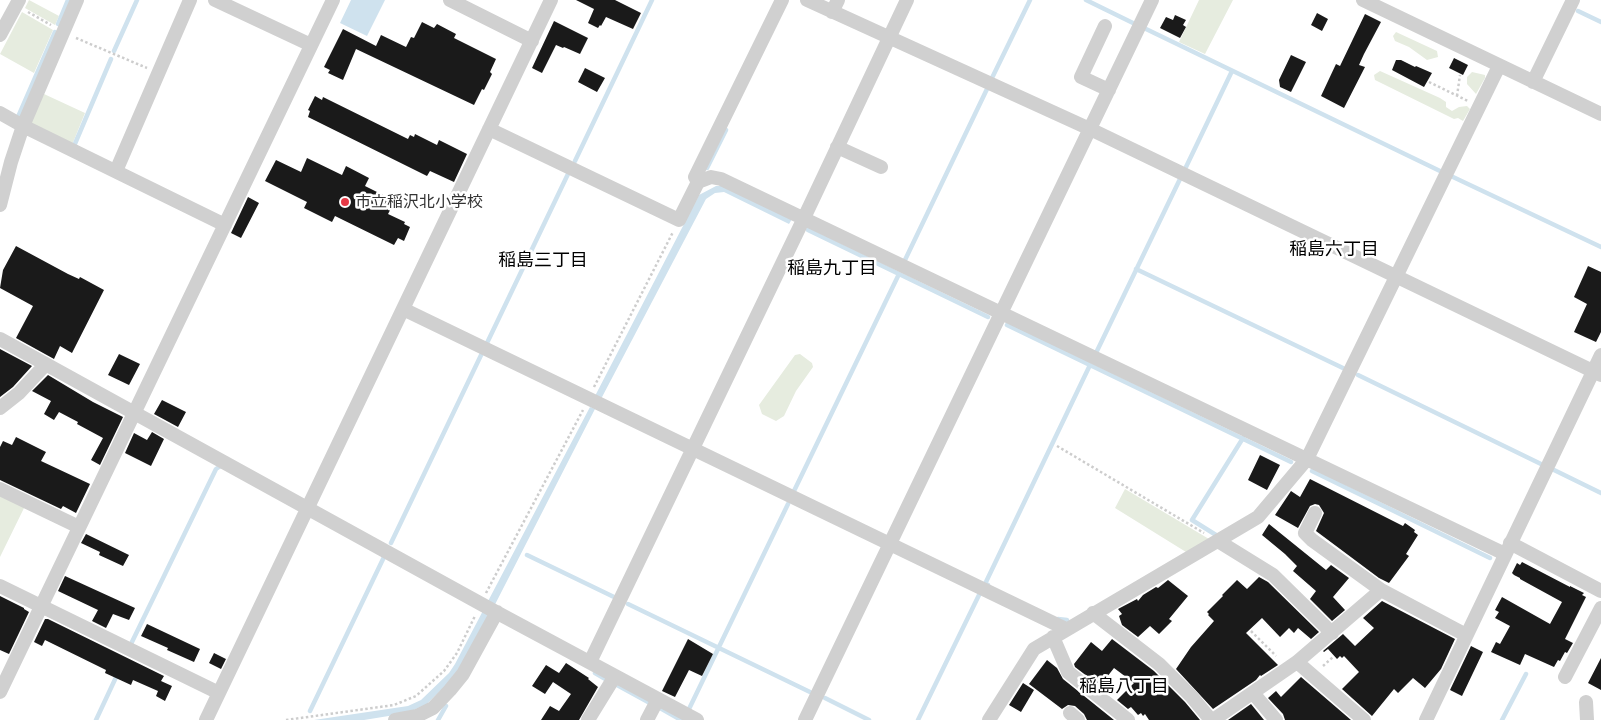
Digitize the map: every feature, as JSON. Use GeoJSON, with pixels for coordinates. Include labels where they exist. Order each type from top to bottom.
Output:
{"type":"FeatureCollection","features":[{"type":"Feature","properties":{"kind":"street"},"geometry":{"type":"LineString","coordinates":[[0,206],[11,162],[23,126],[77,0]]}},
{"type":"Feature","properties":{"kind":"street"},"geometry":{"type":"LineString","coordinates":[[116,171],[190,0]]}},
{"type":"Feature","properties":{"kind":"street"},"geometry":{"type":"LineString","coordinates":[[215,0],[311,45]]}},
{"type":"Feature","properties":{"kind":"street"},"geometry":{"type":"LineString","coordinates":[[0,692],[333,0]]}},
{"type":"Feature","properties":{"kind":"street"},"geometry":{"type":"LineString","coordinates":[[450,0],[532,41]]}},
{"type":"Feature","properties":{"kind":"street"},"geometry":{"type":"LineString","coordinates":[[206,720],[551,0]]}},
{"type":"Feature","properties":{"kind":"street"},"geometry":{"type":"LineString","coordinates":[[698,182],[696,177],[782,0]]}},
{"type":"Feature","properties":{"kind":"street"},"geometry":{"type":"LineString","coordinates":[[807,0],[835,6],[888,37],[1090,129],[1597,373]]}},
{"type":"Feature","properties":{"kind":"street"},"geometry":{"type":"LineString","coordinates":[[590,662],[804,218],[906,0]]}},
{"type":"Feature","properties":{"kind":"street"},"geometry":{"type":"LineString","coordinates":[[805,720],[1152,0]]}},
{"type":"Feature","properties":{"kind":"street"},"geometry":{"type":"LineString","coordinates":[[1363,0],[1601,114]]}},
{"type":"Feature","properties":{"kind":"street"},"geometry":{"type":"LineString","coordinates":[[1533,82],[1573,0]]}},
{"type":"Feature","properties":{"kind":"street"},"geometry":{"type":"LineString","coordinates":[[0,35],[18,3]]}},
{"type":"Feature","properties":{"kind":"street"},"geometry":{"type":"LineString","coordinates":[[1105,26],[1081,76],[1109,90]]}},
{"type":"Feature","properties":{"kind":"street"},"geometry":{"type":"LineString","coordinates":[[989,720],[1034,649],[1258,517],[1307,459],[1499,66]]}},
{"type":"Feature","properties":{"kind":"street"},"geometry":{"type":"LineString","coordinates":[[0,113],[224,225]]}},
{"type":"Feature","properties":{"kind":"street"},"geometry":{"type":"LineString","coordinates":[[489,129],[679,220],[698,182],[711,177],[721,179],[1307,459],[1601,591]]}},
{"type":"Feature","properties":{"kind":"street"},"geometry":{"type":"LineString","coordinates":[[837,147],[881,168]]}},
{"type":"Feature","properties":{"kind":"street"},"geometry":{"type":"LineString","coordinates":[[403,309],[1066,629]]}},
{"type":"Feature","properties":{"kind":"street"},"geometry":{"type":"LineString","coordinates":[[0,339],[697,720]]}},
{"type":"Feature","properties":{"kind":"street"},"geometry":{"type":"LineString","coordinates":[[1426,720],[1507,548],[1597,373],[1601,355]]}},
{"type":"Feature","properties":{"kind":"street"},"geometry":{"type":"LineString","coordinates":[[0,408],[19,393],[46,364]]}},
{"type":"Feature","properties":{"kind":"street"},"geometry":{"type":"LineString","coordinates":[[0,489],[79,527]]}},
{"type":"Feature","properties":{"kind":"street"},"geometry":{"type":"LineString","coordinates":[[1315,513],[1305,532],[1312,540],[1381,590],[1466,636]]}},
{"type":"Feature","properties":{"kind":"street"},"geometry":{"type":"LineString","coordinates":[[1218,541],[1273,575],[1332,633]]}},
{"type":"Feature","properties":{"kind":"street"},"geometry":{"type":"LineString","coordinates":[[0,586],[219,693]]}},
{"type":"Feature","properties":{"kind":"street"},"geometry":{"type":"LineString","coordinates":[[1093,613],[1158,664],[1191,696],[1212,720],[1253,694],[1297,662],[1381,590]]}},
{"type":"Feature","properties":{"kind":"street"},"geometry":{"type":"LineString","coordinates":[[395,720],[417,716],[433,708],[450,690],[471,662],[489,608]]}},
{"type":"Feature","properties":{"kind":"street"},"geometry":{"type":"LineString","coordinates":[[1565,677],[1601,608]]}},
{"type":"Feature","properties":{"kind":"street"},"geometry":{"type":"LineString","coordinates":[[1053,637],[1068,672],[1128,720]]}},
{"type":"Feature","properties":{"kind":"street"},"geometry":{"type":"LineString","coordinates":[[1297,662],[1364,720]]}},
{"type":"Feature","properties":{"kind":"street"},"geometry":{"type":"LineString","coordinates":[[588,720],[615,676]]}},
{"type":"Feature","properties":{"kind":"street"},"geometry":{"type":"LineString","coordinates":[[434,720],[450,690]]}},
{"type":"Feature","properties":{"kind":"street"},"geometry":{"type":"LineString","coordinates":[[1253,694],[1276,720]]}},
{"type":"Feature","properties":{"kind":"street"},"geometry":{"type":"LineString","coordinates":[[647,720],[658,699]]}},
{"type":"Feature","properties":{"kind":"street"},"geometry":{"type":"LineString","coordinates":[[1586,702],[1587,720]]}},
{"type":"Feature","properties":{"kind":"path"},"geometry":{"type":"LineString","coordinates":[[18,3],[63,32],[158,73]]}},
{"type":"Feature","properties":{"kind":"path"},"geometry":{"type":"LineString","coordinates":[[1458,96],[1460,75]]}},
{"type":"Feature","properties":{"kind":"path"},"geometry":{"type":"LineString","coordinates":[[1429,82],[1479,106]]}},
{"type":"Feature","properties":{"kind":"path"},"geometry":{"type":"LineString","coordinates":[[286,720],[394,705],[416,696],[444,671],[489,608],[589,398],[679,220]]}},
{"type":"Feature","properties":{"kind":"path"},"geometry":{"type":"LineString","coordinates":[[1057,446],[1218,541]]}},
{"type":"Feature","properties":{"kind":"path"},"geometry":{"type":"LineString","coordinates":[[1251,631],[1276,656]]}},
{"type":"Feature","properties":{"kind":"shaded area"},"geometry":{"type":"Polygon","coordinates":[[[29,0],[59,16],[55,25],[25,8],[29,0]]]}},
{"type":"Feature","properties":{"kind":"shaded area"},"geometry":{"type":"Polygon","coordinates":[[[1199,0],[1233,0],[1205,54],[1179,42],[1199,0]]]}},
{"type":"Feature","properties":{"kind":"shaded area"},"geometry":{"type":"Polygon","coordinates":[[[22,12],[53,30],[34,73],[0,54],[22,12]]]}},
{"type":"Feature","properties":{"kind":"shaded area"},"geometry":{"type":"Polygon","coordinates":[[[1396,32],[1437,51],[1438,57],[1427,60],[1409,47],[1395,41],[1393,36],[1396,32]]]}},
{"type":"Feature","properties":{"kind":"shaded area"},"geometry":{"type":"Polygon","coordinates":[[[1380,71],[1440,98],[1446,102],[1446,107],[1452,111],[1459,107],[1467,106],[1470,109],[1463,121],[1458,118],[1454,119],[1375,80],[1374,75],[1380,71]]]}},
{"type":"Feature","properties":{"kind":"shaded area"},"geometry":{"type":"Polygon","coordinates":[[[1472,72],[1485,75],[1476,94],[1467,84],[1467,77],[1472,72]]]}},
{"type":"Feature","properties":{"kind":"shaded area"},"geometry":{"type":"Polygon","coordinates":[[[44,94],[85,113],[72,145],[30,125],[44,94]]]}},
{"type":"Feature","properties":{"kind":"shaded area"},"geometry":{"type":"Polygon","coordinates":[[[800,354],[812,363],[813,367],[796,391],[784,416],[776,421],[762,414],[759,405],[795,355],[800,354]]]}},
{"type":"Feature","properties":{"kind":"shaded area"},"geometry":{"type":"Polygon","coordinates":[[[1125,489],[1209,539],[1186,552],[1115,508],[1125,489]]]}},
{"type":"Feature","properties":{"kind":"shaded area"},"geometry":{"type":"Polygon","coordinates":[[[0,494],[25,506],[0,557],[0,494]]]}},
{"type":"Feature","properties":{"kind":"water"},"geometry":{"type":"Polygon","coordinates":[[[351,0],[385,0],[367,36],[340,23],[351,0]]]}},
{"type":"Feature","properties":{"kind":"water"},"geometry":{"type":"Polygon","coordinates":[[[716,186],[723,186],[792,219],[789,224],[724,192],[715,193],[706,199],[601,399],[595,396],[699,195],[716,186]]]}},
{"type":"Feature","properties":{"kind":"water"},"geometry":{"type":"Polygon","coordinates":[[[590,407],[595,409],[462,669],[427,704],[407,713],[364,720],[314,720],[408,706],[421,700],[449,673],[590,407]]]}},
{"type":"Feature","properties":{"kind":"building"},"geometry":{"type":"Polygon","coordinates":[[[576,0],[615,0],[641,13],[633,29],[606,17],[598,28],[588,23],[594,9],[576,0]]]}},
{"type":"Feature","properties":{"kind":"building"},"geometry":{"type":"Polygon","coordinates":[[[1317,13],[1328,19],[1322,31],[1311,25],[1317,13]]]}},
{"type":"Feature","properties":{"kind":"building"},"geometry":{"type":"Polygon","coordinates":[[[1365,14],[1381,22],[1359,65],[1365,67],[1344,108],[1321,96],[1336,64],[1340,66],[1365,14]]]}},
{"type":"Feature","properties":{"kind":"building"},"geometry":{"type":"Polygon","coordinates":[[[1175,15],[1186,20],[1183,25],[1186,27],[1180,38],[1160,28],[1166,17],[1173,20],[1175,15]]]}},
{"type":"Feature","properties":{"kind":"building"},"geometry":{"type":"Polygon","coordinates":[[[554,21],[588,38],[580,54],[556,45],[542,73],[532,68],[554,21]]]}},
{"type":"Feature","properties":{"kind":"building"},"geometry":{"type":"Polygon","coordinates":[[[422,22],[434,28],[437,24],[456,34],[454,38],[496,59],[490,72],[492,74],[474,105],[356,49],[343,80],[328,73],[330,70],[324,67],[343,29],[376,46],[381,35],[406,47],[411,37],[414,38],[422,22]]]}},
{"type":"Feature","properties":{"kind":"building"},"geometry":{"type":"Polygon","coordinates":[[[1291,55],[1306,62],[1291,92],[1280,87],[1279,80],[1291,55]]]}},
{"type":"Feature","properties":{"kind":"building"},"geometry":{"type":"Polygon","coordinates":[[[1454,58],[1468,65],[1463,75],[1449,68],[1454,58]]]}},
{"type":"Feature","properties":{"kind":"building"},"geometry":{"type":"Polygon","coordinates":[[[1396,60],[1401,60],[1432,73],[1424,87],[1392,70],[1396,60]]]}},
{"type":"Feature","properties":{"kind":"building"},"geometry":{"type":"Polygon","coordinates":[[[585,68],[605,78],[597,92],[578,82],[585,68]]]}},
{"type":"Feature","properties":{"kind":"building"},"geometry":{"type":"Polygon","coordinates":[[[315,96],[322,100],[323,97],[408,139],[410,135],[414,137],[415,134],[437,145],[439,140],[467,154],[454,182],[430,171],[427,176],[308,117],[310,111],[308,110],[315,96]]]}},
{"type":"Feature","properties":{"kind":"building"},"geometry":{"type":"Polygon","coordinates":[[[307,158],[342,175],[346,166],[369,178],[365,186],[395,201],[388,214],[405,222],[404,224],[410,227],[404,241],[398,238],[394,245],[335,216],[332,222],[304,208],[307,202],[265,181],[276,160],[301,172],[307,158]]]}},
{"type":"Feature","properties":{"kind":"building"},"geometry":{"type":"Polygon","coordinates":[[[248,197],[259,203],[241,238],[231,233],[248,197]]]}},
{"type":"Feature","properties":{"kind":"building"},"geometry":{"type":"Polygon","coordinates":[[[16,246],[68,274],[79,279],[80,277],[104,290],[72,353],[60,346],[54,359],[16,338],[33,306],[0,288],[3,270],[16,246]]]}},
{"type":"Feature","properties":{"kind":"building"},"geometry":{"type":"Polygon","coordinates":[[[1588,266],[1601,272],[1601,332],[1596,342],[1574,332],[1587,304],[1574,297],[1588,266]]]}},
{"type":"Feature","properties":{"kind":"building"},"geometry":{"type":"Polygon","coordinates":[[[0,349],[32,366],[13,387],[0,397],[0,349]]]}},
{"type":"Feature","properties":{"kind":"building"},"geometry":{"type":"Polygon","coordinates":[[[119,354],[140,364],[129,385],[108,375],[119,354]]]}},
{"type":"Feature","properties":{"kind":"building"},"geometry":{"type":"Polygon","coordinates":[[[48,375],[93,402],[123,417],[100,465],[91,460],[103,438],[59,412],[54,420],[44,414],[51,401],[32,391],[48,375]]]}},
{"type":"Feature","properties":{"kind":"building"},"geometry":{"type":"Polygon","coordinates":[[[162,400],[186,412],[178,427],[154,414],[162,400]]]}},
{"type":"Feature","properties":{"kind":"building"},"geometry":{"type":"Polygon","coordinates":[[[152,432],[164,439],[151,466],[125,453],[134,433],[147,440],[152,432]]]}},
{"type":"Feature","properties":{"kind":"building"},"geometry":{"type":"Polygon","coordinates":[[[16,437],[46,452],[41,461],[90,484],[76,513],[63,506],[61,509],[0,480],[0,447],[3,441],[12,445],[16,437]]]}},
{"type":"Feature","properties":{"kind":"building"},"geometry":{"type":"Polygon","coordinates":[[[1260,455],[1280,465],[1267,490],[1248,480],[1260,455]]]}},
{"type":"Feature","properties":{"kind":"building"},"geometry":{"type":"Polygon","coordinates":[[[1310,479],[1403,526],[1405,523],[1415,530],[1414,532],[1418,535],[1406,554],[1409,556],[1389,583],[1379,578],[1316,531],[1324,513],[1319,505],[1310,506],[1298,528],[1275,515],[1291,491],[1300,497],[1310,479]]]}},
{"type":"Feature","properties":{"kind":"building"},"geometry":{"type":"Polygon","coordinates":[[[1269,524],[1326,570],[1331,565],[1349,578],[1333,597],[1345,610],[1332,621],[1310,599],[1316,591],[1293,571],[1297,566],[1262,535],[1269,524]]]}},
{"type":"Feature","properties":{"kind":"building"},"geometry":{"type":"Polygon","coordinates":[[[86,534],[129,555],[123,566],[99,555],[100,552],[81,543],[86,534]]]}},
{"type":"Feature","properties":{"kind":"building"},"geometry":{"type":"Polygon","coordinates":[[[1522,562],[1584,593],[1582,595],[1586,597],[1565,639],[1573,643],[1567,653],[1565,652],[1554,667],[1525,654],[1520,665],[1491,652],[1496,642],[1500,644],[1510,626],[1495,618],[1499,612],[1495,610],[1502,597],[1550,624],[1562,602],[1512,573],[1517,563],[1520,565],[1522,562]]]}},
{"type":"Feature","properties":{"kind":"building"},"geometry":{"type":"Polygon","coordinates":[[[65,576],[135,608],[129,620],[113,614],[106,628],[92,621],[98,610],[58,591],[65,576]]]}},
{"type":"Feature","properties":{"kind":"building"},"geometry":{"type":"Polygon","coordinates":[[[1259,577],[1268,582],[1319,632],[1311,639],[1298,628],[1294,633],[1289,628],[1280,637],[1262,618],[1246,633],[1278,665],[1260,675],[1256,680],[1213,709],[1176,669],[1191,647],[1214,621],[1207,612],[1222,595],[1237,580],[1247,589],[1259,577]]]}},
{"type":"Feature","properties":{"kind":"building"},"geometry":{"type":"Polygon","coordinates":[[[1168,580],[1188,596],[1169,619],[1172,621],[1159,634],[1150,626],[1138,637],[1122,625],[1119,616],[1122,614],[1118,609],[1137,599],[1138,601],[1143,595],[1156,587],[1158,588],[1168,580]]]}},
{"type":"Feature","properties":{"kind":"building"},"geometry":{"type":"Polygon","coordinates":[[[0,596],[29,612],[9,654],[0,650],[0,596]]]}},
{"type":"Feature","properties":{"kind":"building"},"geometry":{"type":"Polygon","coordinates":[[[1382,601],[1455,639],[1441,669],[1425,688],[1413,678],[1398,693],[1394,689],[1372,716],[1342,689],[1359,672],[1344,656],[1342,658],[1340,656],[1337,659],[1328,649],[1323,651],[1343,634],[1355,646],[1374,628],[1363,618],[1382,601]]]}},
{"type":"Feature","properties":{"kind":"building"},"geometry":{"type":"Polygon","coordinates":[[[45,619],[164,676],[161,681],[172,686],[165,701],[156,696],[158,691],[133,680],[131,685],[105,673],[106,670],[45,640],[42,646],[34,642],[45,619]]]}},
{"type":"Feature","properties":{"kind":"building"},"geometry":{"type":"Polygon","coordinates":[[[147,624],[200,649],[194,662],[141,636],[147,624]]]}},
{"type":"Feature","properties":{"kind":"building"},"geometry":{"type":"Polygon","coordinates":[[[688,639],[713,654],[702,676],[689,670],[675,697],[662,691],[688,639]]]}},
{"type":"Feature","properties":{"kind":"building"},"geometry":{"type":"Polygon","coordinates":[[[1112,639],[1154,671],[1200,720],[1149,720],[1145,714],[1143,716],[1141,713],[1138,715],[1131,707],[1128,709],[1117,700],[1134,683],[1114,668],[1100,686],[1075,667],[1074,664],[1091,642],[1102,651],[1112,639]]]}},
{"type":"Feature","properties":{"kind":"building"},"geometry":{"type":"Polygon","coordinates":[[[1471,646],[1483,652],[1462,696],[1450,690],[1471,646]]]}},
{"type":"Feature","properties":{"kind":"building"},"geometry":{"type":"Polygon","coordinates":[[[214,653],[226,659],[221,669],[209,663],[214,653]]]}},
{"type":"Feature","properties":{"kind":"building"},"geometry":{"type":"Polygon","coordinates":[[[1601,658],[1601,690],[1588,683],[1601,658]]]}},
{"type":"Feature","properties":{"kind":"building"},"geometry":{"type":"Polygon","coordinates":[[[1047,660],[1057,668],[1063,679],[1114,720],[1087,720],[1084,714],[1075,706],[1068,705],[1062,709],[1029,684],[1047,660]]]}},
{"type":"Feature","properties":{"kind":"building"},"geometry":{"type":"Polygon","coordinates":[[[566,663],[589,678],[598,687],[579,720],[541,720],[550,706],[559,711],[571,694],[553,682],[545,694],[532,686],[546,665],[559,673],[566,663]]]}},
{"type":"Feature","properties":{"kind":"building"},"geometry":{"type":"Polygon","coordinates":[[[1301,677],[1351,720],[1285,720],[1283,714],[1268,698],[1276,691],[1281,697],[1301,677]]]}},
{"type":"Feature","properties":{"kind":"building"},"geometry":{"type":"Polygon","coordinates":[[[1023,683],[1034,690],[1021,712],[1009,705],[1023,683]]]}},
{"type":"Feature","properties":{"kind":"building"},"geometry":{"type":"Polygon","coordinates":[[[1251,704],[1264,720],[1228,720],[1251,704]]]}},
{"type":"Feature","properties":{"kind":"waterway"},"geometry":{"type":"LineString","coordinates":[[58,24],[68,0]]}},
{"type":"Feature","properties":{"kind":"waterway"},"geometry":{"type":"LineString","coordinates":[[114,51],[137,0]]}},
{"type":"Feature","properties":{"kind":"waterway"},"geometry":{"type":"LineString","coordinates":[[575,161],[652,0]]}},
{"type":"Feature","properties":{"kind":"waterway"},"geometry":{"type":"LineString","coordinates":[[992,78],[1030,0]]}},
{"type":"Feature","properties":{"kind":"waterway"},"geometry":{"type":"LineString","coordinates":[[1086,0],[1133,23]]}},
{"type":"Feature","properties":{"kind":"waterway"},"geometry":{"type":"LineString","coordinates":[[1578,11],[1601,22]]}},
{"type":"Feature","properties":{"kind":"waterway"},"geometry":{"type":"LineString","coordinates":[[1146,29],[1440,171]]}},
{"type":"Feature","properties":{"kind":"waterway"},"geometry":{"type":"LineString","coordinates":[[18,117],[55,32]]}},
{"type":"Feature","properties":{"kind":"waterway"},"geometry":{"type":"LineString","coordinates":[[74,146],[111,59]]}},
{"type":"Feature","properties":{"kind":"waterway"},"geometry":{"type":"LineString","coordinates":[[1186,167],[1232,71]]}},
{"type":"Feature","properties":{"kind":"waterway"},"geometry":{"type":"LineString","coordinates":[[905,260],[987,89]]}},
{"type":"Feature","properties":{"kind":"waterway"},"geometry":{"type":"LineString","coordinates":[[707,168],[726,130]]}},
{"type":"Feature","properties":{"kind":"waterway"},"geometry":{"type":"LineString","coordinates":[[487,343],[568,174]]}},
{"type":"Feature","properties":{"kind":"waterway"},"geometry":{"type":"LineString","coordinates":[[1453,177],[1601,247]]}},
{"type":"Feature","properties":{"kind":"waterway"},"geometry":{"type":"LineString","coordinates":[[1096,353],[1180,179]]}},
{"type":"Feature","properties":{"kind":"waterway"},"geometry":{"type":"LineString","coordinates":[[808,230],[988,317]]}},
{"type":"Feature","properties":{"kind":"waterway"},"geometry":{"type":"LineString","coordinates":[[1136,269],[1345,369]]}},
{"type":"Feature","properties":{"kind":"waterway"},"geometry":{"type":"LineString","coordinates":[[794,491],[899,274]]}},
{"type":"Feature","properties":{"kind":"waterway"},"geometry":{"type":"LineString","coordinates":[[1007,325],[1291,462]]}},
{"type":"Feature","properties":{"kind":"waterway"},"geometry":{"type":"LineString","coordinates":[[391,543],[483,351]]}},
{"type":"Feature","properties":{"kind":"waterway"},"geometry":{"type":"LineString","coordinates":[[988,585],[985,584],[1090,365]]}},
{"type":"Feature","properties":{"kind":"waterway"},"geometry":{"type":"LineString","coordinates":[[1358,375],[1541,464]]}},
{"type":"Feature","properties":{"kind":"waterway"},"geometry":{"type":"LineString","coordinates":[[1216,535],[1192,520],[1243,438]]}},
{"type":"Feature","properties":{"kind":"waterway"},"geometry":{"type":"LineString","coordinates":[[131,644],[216,469],[219,467]]}},
{"type":"Feature","properties":{"kind":"waterway"},"geometry":{"type":"LineString","coordinates":[[1554,470],[1601,493]]}},
{"type":"Feature","properties":{"kind":"waterway"},"geometry":{"type":"LineString","coordinates":[[1312,471],[1490,558]]}},
{"type":"Feature","properties":{"kind":"waterway"},"geometry":{"type":"LineString","coordinates":[[689,709],[788,504]]}},
{"type":"Feature","properties":{"kind":"waterway"},"geometry":{"type":"LineString","coordinates":[[527,555],[614,597]]}},
{"type":"Feature","properties":{"kind":"waterway"},"geometry":{"type":"LineString","coordinates":[[310,711],[384,557]]}},
{"type":"Feature","properties":{"kind":"waterway"},"geometry":{"type":"LineString","coordinates":[[918,720],[979,595]]}},
{"type":"Feature","properties":{"kind":"waterway"},"geometry":{"type":"LineString","coordinates":[[628,604],[810,692]]}},
{"type":"Feature","properties":{"kind":"waterway"},"geometry":{"type":"LineString","coordinates":[[1058,619],[1067,620]]}},
{"type":"Feature","properties":{"kind":"waterway"},"geometry":{"type":"LineString","coordinates":[[96,720],[118,673]]}},
{"type":"Feature","properties":{"kind":"waterway"},"geometry":{"type":"LineString","coordinates":[[595,673],[607,680]]}},
{"type":"Feature","properties":{"kind":"waterway"},"geometry":{"type":"LineString","coordinates":[[1502,720],[1526,674]]}},
{"type":"Feature","properties":{"kind":"waterway"},"geometry":{"type":"LineString","coordinates":[[617,685],[648,702]]}},
{"type":"Feature","properties":{"kind":"waterway"},"geometry":{"type":"LineString","coordinates":[[825,698],[869,720]]}},
{"type":"Feature","properties":{"kind":"waterway"},"geometry":{"type":"LineString","coordinates":[[438,720],[446,706]]}},
{"type":"Feature","properties":{"kind":"waterway"},"geometry":{"type":"LineString","coordinates":[[660,708],[681,720]]}},
{"type":"Feature","properties":{"kind":"place","name":"市立稲沢北小学校"},"geometry":{"type":"Point","coordinates":[345,202]}},
{"type":"Feature","properties":{"kind":"district","name":"稲島六丁目"},"geometry":{"type":"Point","coordinates":[1334,249]}},
{"type":"Feature","properties":{"kind":"district","name":"稲島三丁目"},"geometry":{"type":"Point","coordinates":[543,260]}},
{"type":"Feature","properties":{"kind":"district","name":"稲島九丁目"},"geometry":{"type":"Point","coordinates":[832,268]}},
{"type":"Feature","properties":{"kind":"district","name":"稲島八丁目"},"geometry":{"type":"Point","coordinates":[1124,686]}}]}
